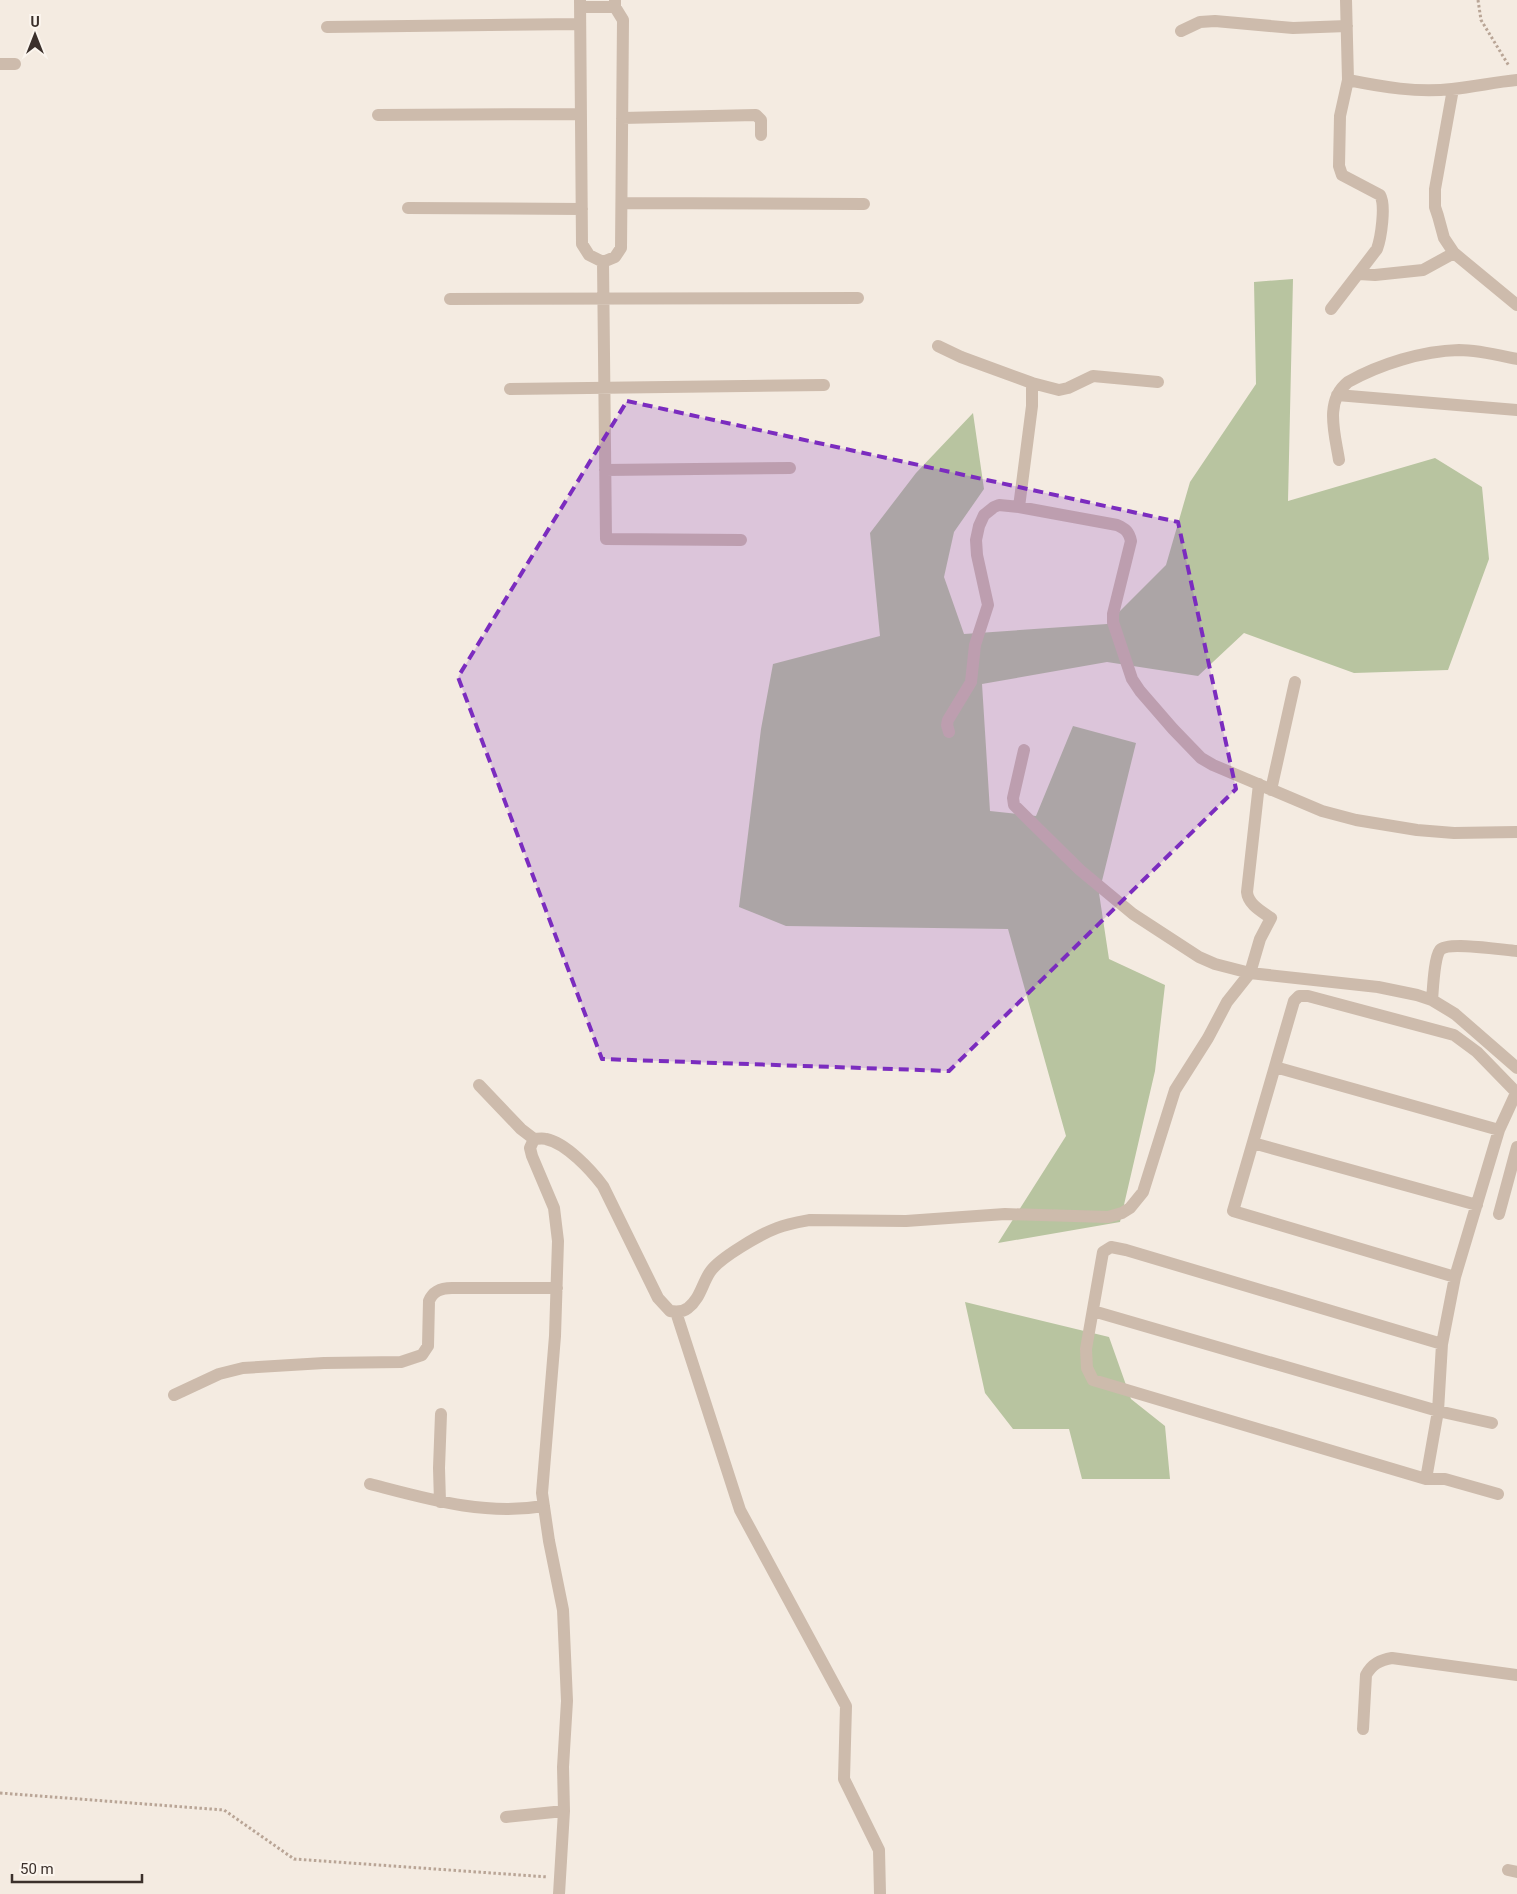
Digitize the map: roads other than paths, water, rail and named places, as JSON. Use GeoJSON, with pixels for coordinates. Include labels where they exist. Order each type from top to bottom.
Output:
{"type":"FeatureCollection","features":[{"type":"Feature","properties":{"kind":"street"},"geometry":{"type":"LineString","coordinates":[[1331,309],[1378,249],[1383,201],[1380,195],[1342,175],[1339,166],[1340,116],[1348,80],[1346,0]]}},
{"type":"Feature","properties":{"kind":"street"},"geometry":{"type":"LineString","coordinates":[[580,3],[615,3],[623,20],[621,248],[615,257],[603,262],[589,255],[582,244],[580,3]]}},
{"type":"Feature","properties":{"kind":"street"},"geometry":{"type":"LineString","coordinates":[[1181,31],[1200,22],[1215,21],[1293,28],[1347,26]]}},
{"type":"Feature","properties":{"kind":"street"},"geometry":{"type":"LineString","coordinates":[[327,27],[580,24]]}},
{"type":"Feature","properties":{"kind":"street"},"geometry":{"type":"LineString","coordinates":[[0,64],[15,64]]}},
{"type":"Feature","properties":{"kind":"street"},"geometry":{"type":"LineString","coordinates":[[1348,80],[1393,89],[1431,91],[1517,80]]}},
{"type":"Feature","properties":{"kind":"street"},"geometry":{"type":"LineString","coordinates":[[1452,89],[1435,198],[1435,207],[1444,238],[1454,253],[1517,305]]}},
{"type":"Feature","properties":{"kind":"street"},"geometry":{"type":"LineString","coordinates":[[378,115],[581,114]]}},
{"type":"Feature","properties":{"kind":"street"},"geometry":{"type":"LineString","coordinates":[[622,118],[756,115],[761,120],[761,135]]}},
{"type":"Feature","properties":{"kind":"street"},"geometry":{"type":"LineString","coordinates":[[622,203],[864,204]]}},
{"type":"Feature","properties":{"kind":"street"},"geometry":{"type":"LineString","coordinates":[[408,208],[582,208]]}},
{"type":"Feature","properties":{"kind":"street"},"geometry":{"type":"LineString","coordinates":[[1359,274],[1375,275],[1423,270],[1454,253]]}},
{"type":"Feature","properties":{"kind":"street"},"geometry":{"type":"LineString","coordinates":[[603,262],[606,539],[742,540]]}},
{"type":"Feature","properties":{"kind":"street"},"geometry":{"type":"LineString","coordinates":[[450,299],[858,298]]}},
{"type":"Feature","properties":{"kind":"street"},"geometry":{"type":"LineString","coordinates":[[938,346],[961,357],[1032,383],[1059,390],[1068,388],[1093,376],[1158,382]]}},
{"type":"Feature","properties":{"kind":"street"},"geometry":{"type":"LineString","coordinates":[[1339,460],[1332,411],[1342,386],[1354,378],[1405,359],[1461,350],[1517,358]]}},
{"type":"Feature","properties":{"kind":"street"},"geometry":{"type":"LineString","coordinates":[[1019,506],[1032,406],[1032,383]]}},
{"type":"Feature","properties":{"kind":"street"},"geometry":{"type":"LineString","coordinates":[[510,389],[824,385]]}},
{"type":"Feature","properties":{"kind":"street"},"geometry":{"type":"LineString","coordinates":[[1337,395],[1517,410]]}},
{"type":"Feature","properties":{"kind":"street"},"geometry":{"type":"LineString","coordinates":[[605,470],[790,468]]}},
{"type":"Feature","properties":{"kind":"street"},"geometry":{"type":"LineString","coordinates":[[949,732],[947,729],[948,720],[973,676],[975,645],[988,605],[977,555],[976,540],[979,526],[984,515],[994,507],[999,505],[1019,506],[1117,525],[1125,529],[1131,541],[1113,618],[1132,679],[1172,730],[1201,758],[1265,787],[1330,813],[1381,825],[1454,833],[1517,832]]}},
{"type":"Feature","properties":{"kind":"street"},"geometry":{"type":"LineString","coordinates":[[479,1085],[521,1129],[534,1139],[545,1138],[567,1150],[603,1186],[658,1298],[670,1311],[676,1312],[688,1308],[701,1292],[710,1272],[728,1256],[776,1228],[795,1222],[810,1220],[906,1221],[1005,1214],[1108,1217],[1122,1213],[1130,1208],[1143,1192],[1175,1090],[1208,1038],[1227,1002],[1250,973],[1260,939],[1271,918],[1252,904],[1247,898],[1246,892],[1265,787],[1295,682]]}},
{"type":"Feature","properties":{"kind":"street"},"geometry":{"type":"LineString","coordinates":[[1024,750],[1013,798],[1014,805],[1080,870],[1133,914],[1199,957],[1215,964],[1250,973],[1378,987],[1418,995],[1432,1000],[1455,1014],[1517,1068]]}},
{"type":"Feature","properties":{"kind":"street"},"geometry":{"type":"LineString","coordinates":[[1432,1000],[1437,957],[1441,949],[1463,946],[1517,951]]}},
{"type":"Feature","properties":{"kind":"street"},"geometry":{"type":"LineString","coordinates":[[1426,1479],[1438,1411],[1442,1344],[1455,1277],[1499,1130],[1517,1093],[1477,1052],[1454,1035],[1308,996],[1300,996],[1294,1001],[1233,1211],[1455,1277]]}},
{"type":"Feature","properties":{"kind":"street"},"geometry":{"type":"LineString","coordinates":[[1275,1067],[1499,1130]]}},
{"type":"Feature","properties":{"kind":"street"},"geometry":{"type":"LineString","coordinates":[[534,1139],[530,1148],[554,1208],[558,1241],[555,1336],[542,1483],[544,1506],[563,1610],[567,1701],[563,1767],[564,1811],[559,1894]]}},
{"type":"Feature","properties":{"kind":"street"},"geometry":{"type":"LineString","coordinates":[[1253,1143],[1477,1205]]}},
{"type":"Feature","properties":{"kind":"street"},"geometry":{"type":"LineString","coordinates":[[1499,1214],[1517,1147]]}},
{"type":"Feature","properties":{"kind":"street"},"geometry":{"type":"LineString","coordinates":[[1442,1344],[1111,1247],[1103,1252],[1086,1349],[1086,1368],[1093,1380],[1426,1479],[1445,1479],[1498,1494]]}},
{"type":"Feature","properties":{"kind":"street"},"geometry":{"type":"LineString","coordinates":[[174,1395],[219,1374],[242,1368],[324,1363],[374,1364],[400,1362],[416,1358],[426,1352],[428,1346],[429,1301],[431,1295],[438,1290],[452,1288],[557,1288]]}},
{"type":"Feature","properties":{"kind":"street"},"geometry":{"type":"LineString","coordinates":[[1093,1311],[1438,1411],[1492,1423]]}},
{"type":"Feature","properties":{"kind":"street"},"geometry":{"type":"LineString","coordinates":[[676,1312],[740,1510],[846,1706],[844,1779],[879,1850],[880,1894]]}},
{"type":"Feature","properties":{"kind":"street"},"geometry":{"type":"LineString","coordinates":[[440,1502],[441,1414]]}},
{"type":"Feature","properties":{"kind":"street"},"geometry":{"type":"LineString","coordinates":[[370,1484],[471,1508],[523,1510],[544,1506]]}},
{"type":"Feature","properties":{"kind":"street"},"geometry":{"type":"LineString","coordinates":[[1363,1729],[1366,1675],[1370,1669],[1383,1660],[1392,1658],[1517,1675]]}},
{"type":"Feature","properties":{"kind":"street"},"geometry":{"type":"LineString","coordinates":[[506,1816],[564,1811]]}}]}
